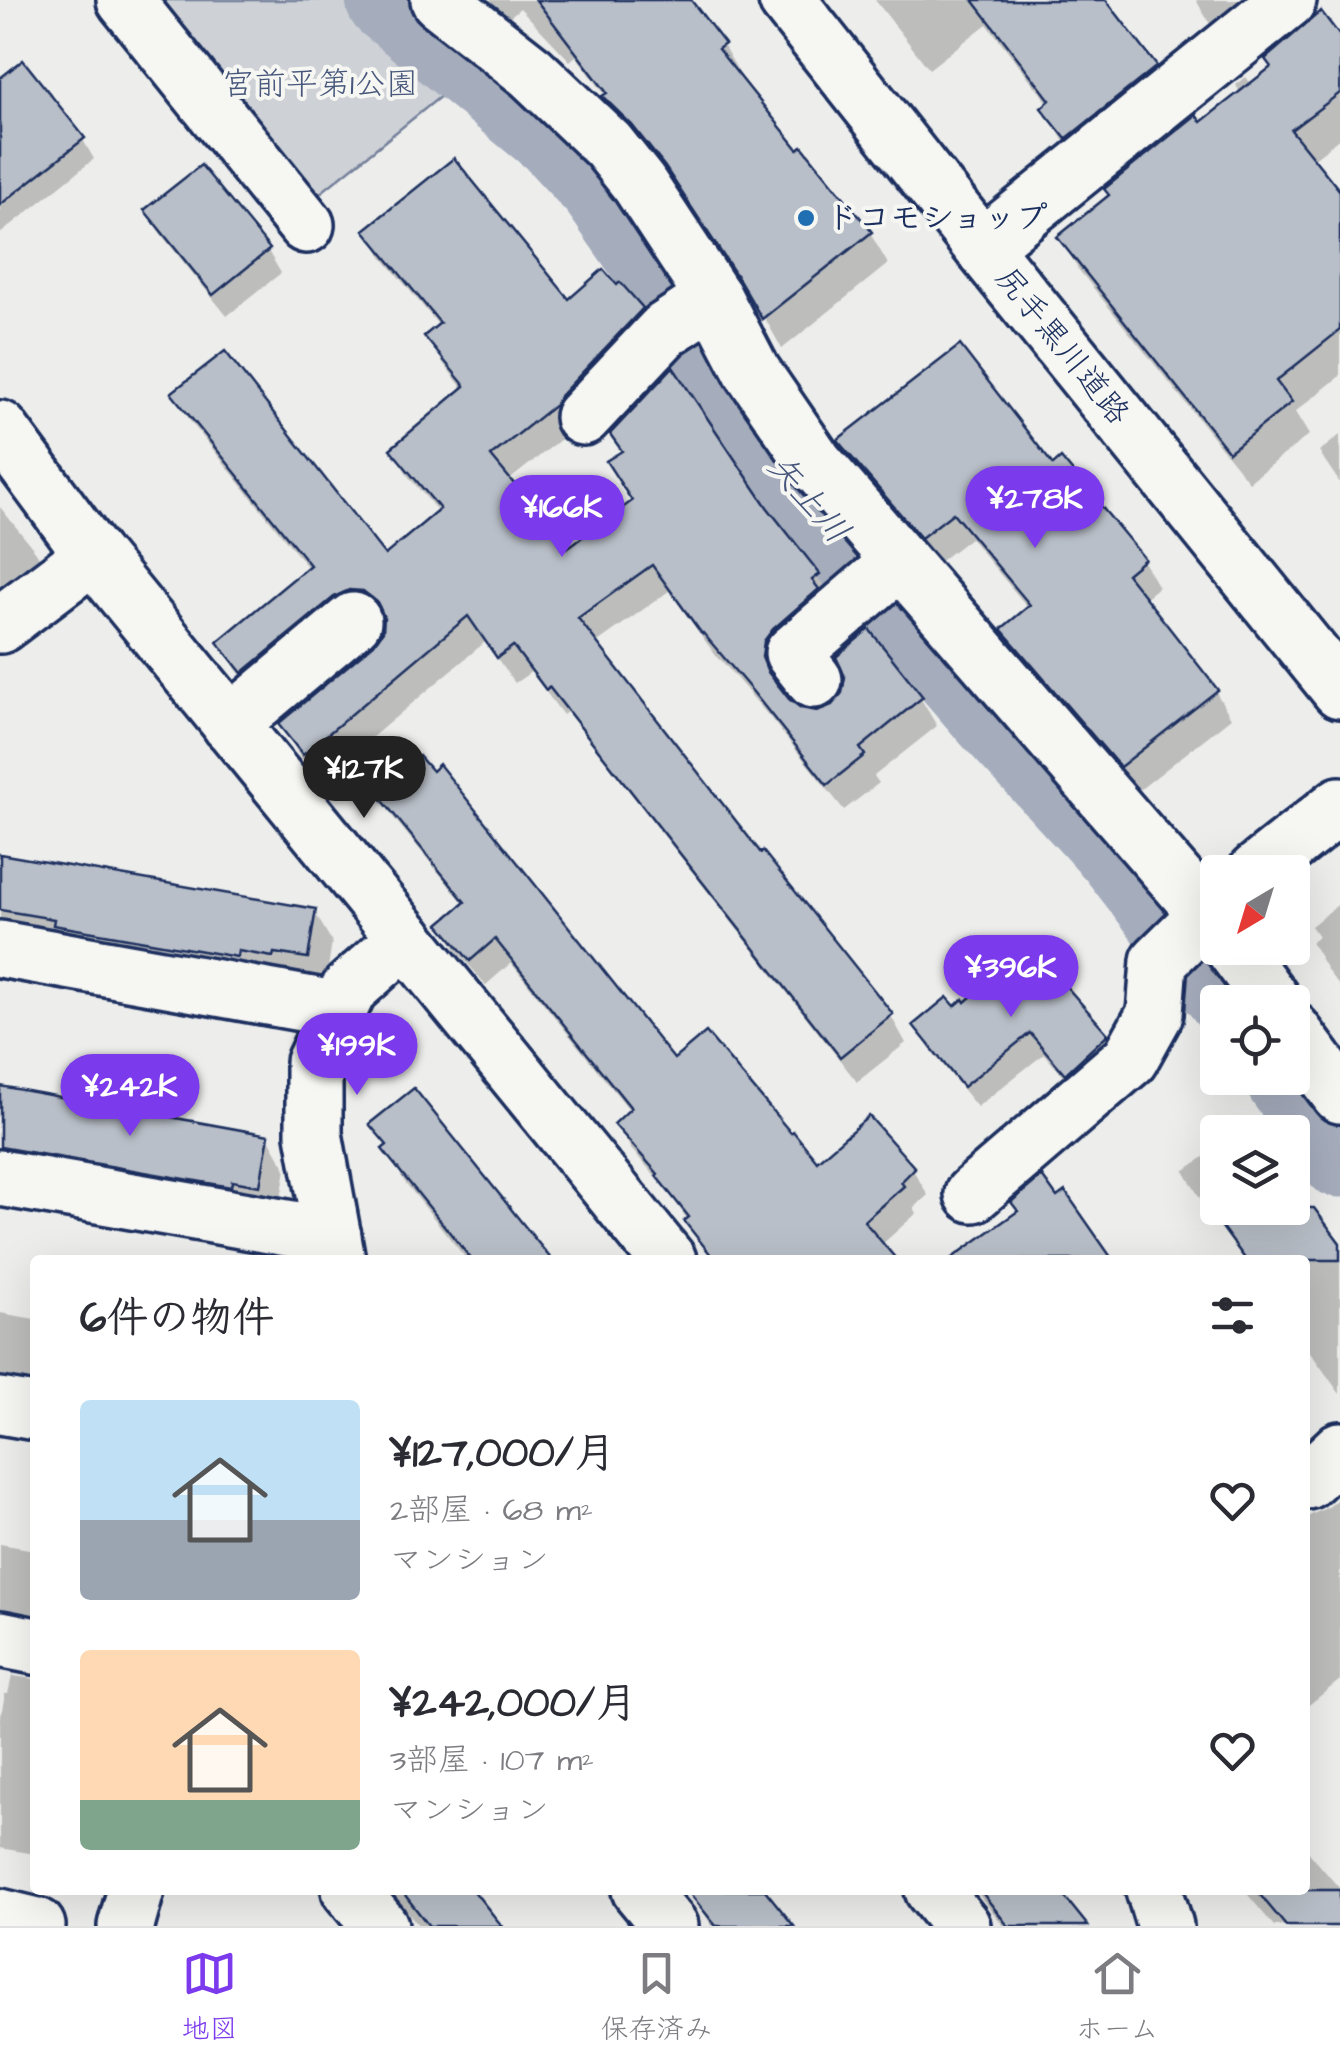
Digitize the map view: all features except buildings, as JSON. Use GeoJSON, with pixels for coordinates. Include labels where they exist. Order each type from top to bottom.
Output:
{"type":"FeatureCollection","features":[{"type":"Feature","properties":{"kind":"street"},"geometry":{"type":"LineString","coordinates":[[125,0],[306,226]]}},
{"type":"Feature","properties":{"kind":"street"},"geometry":{"type":"LineString","coordinates":[[439,0],[531,72],[608,145],[714,298],[752,372],[816,463],[1200,900]]}},
{"type":"Feature","properties":{"kind":"street","name":"尻手黒川道路"},"geometry":{"type":"LineString","coordinates":[[787,0],[1340,690]]}},
{"type":"Feature","properties":{"kind":"street"},"geometry":{"type":"LineString","coordinates":[[982,248],[1288,0]]}},
{"type":"Feature","properties":{"kind":"street"},"geometry":{"type":"LineString","coordinates":[[583,417],[665,330],[714,298]]}},
{"type":"Feature","properties":{"kind":"street"},"geometry":{"type":"LineString","coordinates":[[0,428],[93,556],[664,1255]]}},
{"type":"Feature","properties":{"kind":"street"},"geometry":{"type":"LineString","coordinates":[[0,625],[93,556]]}},
{"type":"Feature","properties":{"kind":"street"},"geometry":{"type":"LineString","coordinates":[[814,680],[793,653],[900,561]]}},
{"type":"Feature","properties":{"kind":"street"},"geometry":{"type":"LineString","coordinates":[[230,724],[354,622]]}},
{"type":"Feature","properties":{"kind":"street"},"geometry":{"type":"LineString","coordinates":[[1277,855],[1340,804]]}},
{"type":"Feature","properties":{"kind":"street"},"geometry":{"type":"LineString","coordinates":[[973,1194],[1130,1059],[1154,1014],[1159,961],[1200,934]]}},
{"type":"Feature","properties":{"kind":"street"},"geometry":{"type":"LineString","coordinates":[[0,1178],[338,1253],[314,1134],[314,1062],[349,989],[406,938]]}},
{"type":"Feature","properties":{"kind":"street"},"geometry":{"type":"LineString","coordinates":[[0,949],[340,1010]]}},
{"type":"Feature","properties":{"kind":"street"},"geometry":{"type":"LineString","coordinates":[[1310,1054],[1340,1095]]}},
{"type":"Feature","properties":{"kind":"street"},"geometry":{"type":"LineString","coordinates":[[0,1406],[30,1411]]}},
{"type":"Feature","properties":{"kind":"street"},"geometry":{"type":"LineString","coordinates":[[0,1640],[30,1645]]}},
{"type":"Feature","properties":{"kind":"street"},"geometry":{"type":"LineString","coordinates":[[126,1926],[135,1895]]}},
{"type":"Feature","properties":{"kind":"street"},"geometry":{"type":"LineString","coordinates":[[354,1895],[380,1926]]}},
{"type":"Feature","properties":{"kind":"street"},"geometry":{"type":"LineString","coordinates":[[644,1895],[670,1926]]}},
{"type":"Feature","properties":{"kind":"street"},"geometry":{"type":"LineString","coordinates":[[937,1895],[962,1926]]}},
{"type":"Feature","properties":{"kind":"street"},"geometry":{"type":"LineString","coordinates":[[1156,1895],[1165,1926]]}},
{"type":"Feature","properties":{"kind":"street"},"geometry":{"type":"LineString","coordinates":[[0,1917],[38,1926]]}},
{"type":"Feature","properties":{"kind":"green space","name":"宮前平第1公園"},"geometry":{"type":"Polygon","coordinates":[[[144,0],[361,0],[462,79],[308,203],[144,0]]]}},
{"type":"Feature","properties":{"kind":"waterway","name":"矢上川"},"geometry":{"type":"LineString","coordinates":[[388,0],[554,136],[601,187],[654,263],[766,453],[993,716],[1119,853],[1221,985]]}},
{"type":"Feature","properties":{"kind":"waterway","name":"矢上川"},"geometry":{"type":"LineString","coordinates":[[1299,1095],[1340,1155]]}},
{"type":"Feature","properties":{"kind":"place","name":"ドコモショップ"},"geometry":{"type":"Point","coordinates":[806,218]}}]}
